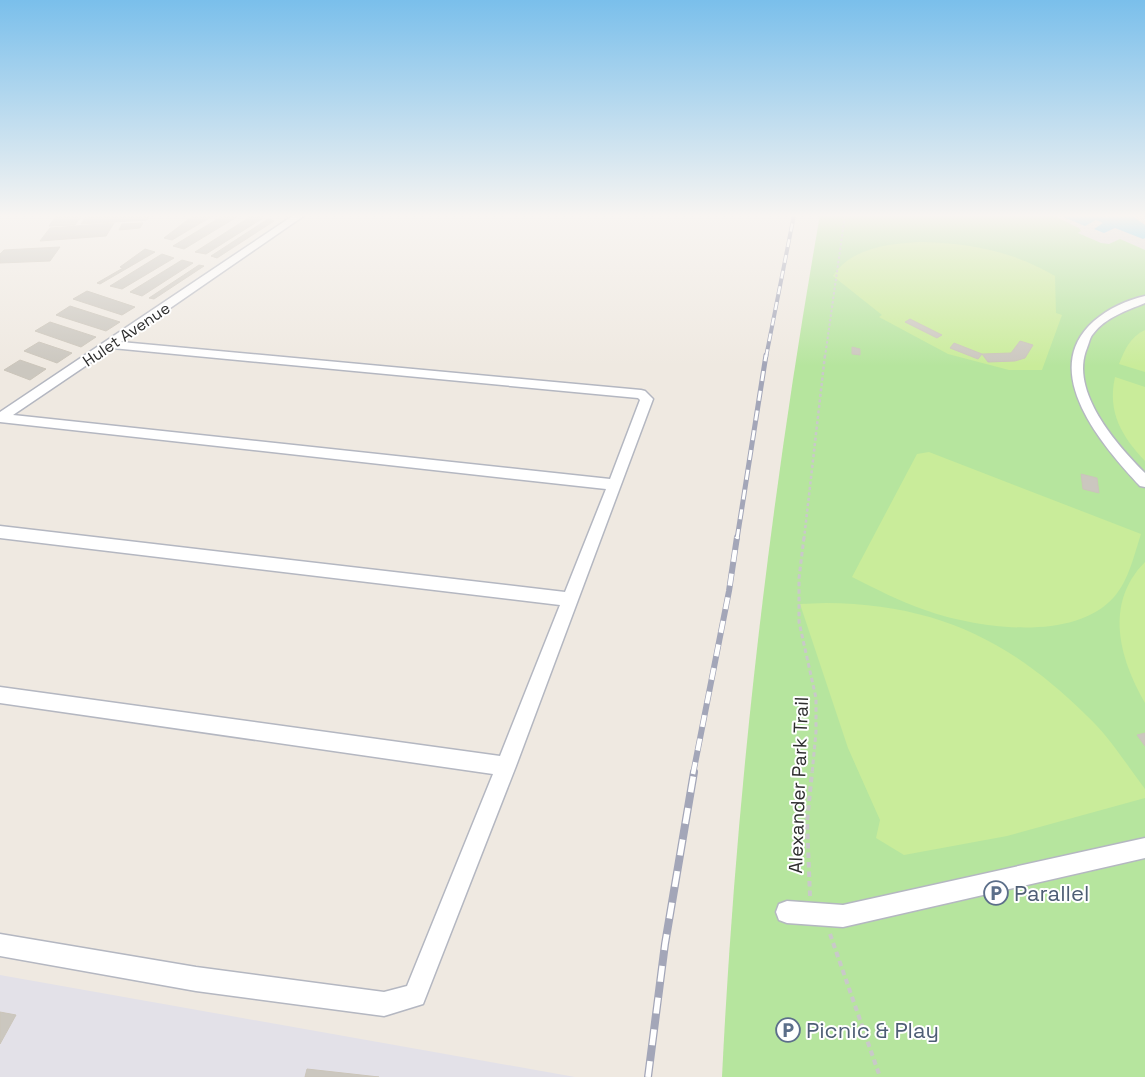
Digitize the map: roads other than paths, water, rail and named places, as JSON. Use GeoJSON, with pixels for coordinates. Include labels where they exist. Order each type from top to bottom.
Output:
{"type":"FeatureCollection","features":[{"type":"Feature","properties":{"kind":"street","name":"Hulet Avenue"},"geometry":{"type":"LineString","coordinates":[[0,418],[227,265]]}},
{"type":"Feature","properties":{"kind":"street"},"geometry":{"type":"LineString","coordinates":[[1145,299],[1114,309],[1098,320],[1084,337],[1077,358],[1078,379],[1089,411],[1116,451],[1145,482]]}},
{"type":"Feature","properties":{"kind":"street"},"geometry":{"type":"LineString","coordinates":[[0,945],[196,979],[384,1004],[415,996],[648,399],[641,394],[110,344]]}},
{"type":"Feature","properties":{"kind":"street"},"geometry":{"type":"LineString","coordinates":[[0,418],[615,484]]}},
{"type":"Feature","properties":{"kind":"street"},"geometry":{"type":"LineString","coordinates":[[3,535],[570,599]]}},
{"type":"Feature","properties":{"kind":"street"},"geometry":{"type":"LineString","coordinates":[[0,695],[506,766]]}},
{"type":"Feature","properties":{"kind":"street"},"geometry":{"type":"LineString","coordinates":[[787,912],[820,916],[843,916],[1145,848]]}},
{"type":"Feature","properties":{"kind":"railway"},"geometry":{"type":"LineString","coordinates":[[766,357],[784,265]]}},
{"type":"Feature","properties":{"kind":"railway"},"geometry":{"type":"LineString","coordinates":[[737,539],[766,355]]}},
{"type":"Feature","properties":{"kind":"railway"},"geometry":{"type":"LineString","coordinates":[[693,774],[729,591],[737,537]]}},
{"type":"Feature","properties":{"kind":"railway"},"geometry":{"type":"LineString","coordinates":[[648,1077],[665,944],[694,772]]}},
{"type":"Feature","properties":{"kind":"place","name":"Parallel"},"geometry":{"type":"Point","coordinates":[996,893]}},
{"type":"Feature","properties":{"kind":"place","name":"Picnic & Play"},"geometry":{"type":"Point","coordinates":[788,1030]}}]}
